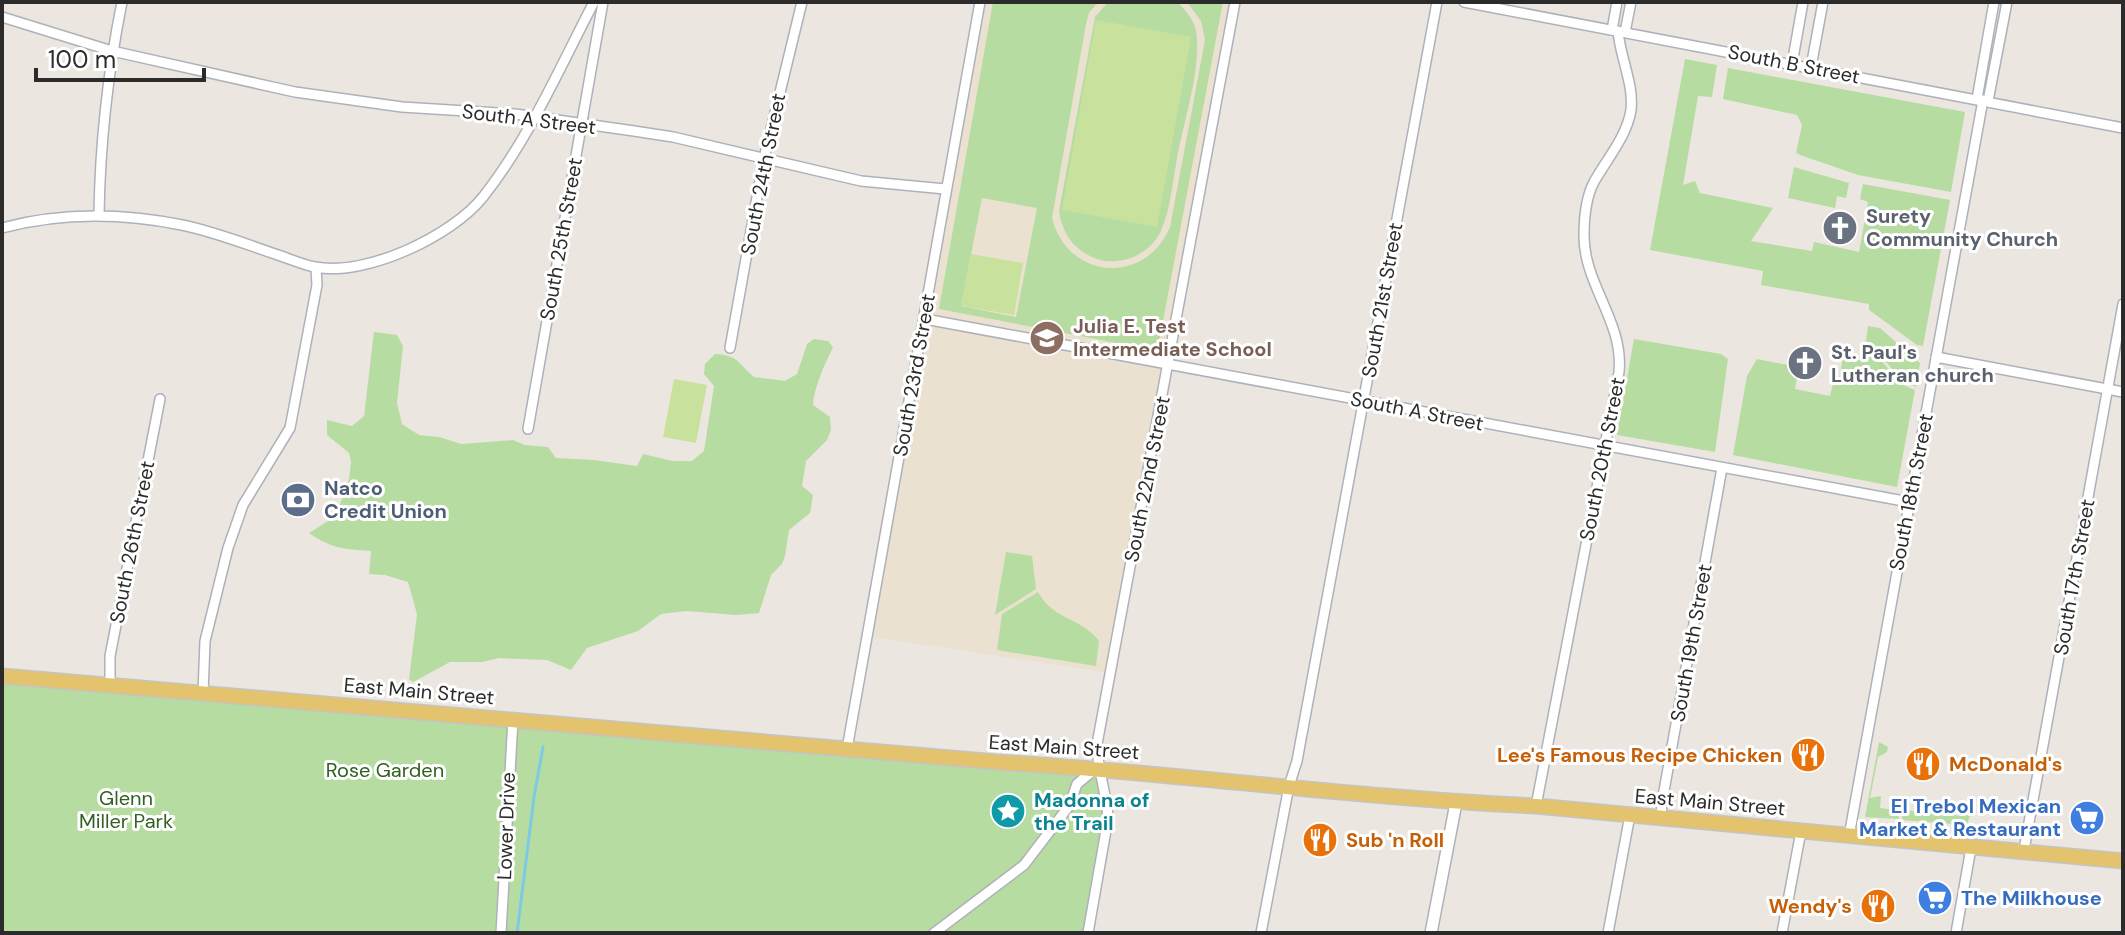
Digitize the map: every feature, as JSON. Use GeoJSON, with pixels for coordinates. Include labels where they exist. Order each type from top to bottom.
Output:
{"type":"FeatureCollection","features":[{"type":"Feature","properties":{"kind":"main road","name":"East Main Street"},"geometry":{"type":"LineString","coordinates":[[2,676],[1097,768],[1456,803],[1536,806],[2123,861]]}},
{"type":"Feature","properties":{"kind":"street"},"geometry":{"type":"LineString","coordinates":[[99,215],[100,158],[112,51],[122,2]]}},
{"type":"Feature","properties":{"kind":"street"},"geometry":{"type":"LineString","coordinates":[[2,228],[45,219],[125,216],[201,229],[316,268],[365,264],[421,244],[455,225],[482,199],[533,117],[594,2]]}},
{"type":"Feature","properties":{"kind":"street","name":"South 25th Street"},"geometry":{"type":"LineString","coordinates":[[528,429],[603,2]]}},
{"type":"Feature","properties":{"kind":"street","name":"South 24th Street"},"geometry":{"type":"LineString","coordinates":[[730,348],[764,158],[802,2]]}},
{"type":"Feature","properties":{"kind":"street","name":"South 23rd Street"},"geometry":{"type":"LineString","coordinates":[[847,749],[980,2]]}},
{"type":"Feature","properties":{"kind":"street","name":"South 22nd Street"},"geometry":{"type":"LineString","coordinates":[[1088,933],[1108,819],[1107,800],[1097,768],[1097,744],[1235,2]]}},
{"type":"Feature","properties":{"kind":"street","name":"South 21st Street"},"geometry":{"type":"LineString","coordinates":[[1261,933],[1289,786],[1297,761],[1437,2]]}},
{"type":"Feature","properties":{"kind":"street","name":"South B Street"},"geometry":{"type":"LineString","coordinates":[[1464,2],[2123,128]]}},
{"type":"Feature","properties":{"kind":"street","name":"South 20th Street"},"geometry":{"type":"LineString","coordinates":[[1536,806],[1620,357],[1613,321],[1588,264],[1584,225],[1593,185],[1622,133],[1631,109],[1617,2]]}},
{"type":"Feature","properties":{"kind":"street","name":"South 20th Street"},"geometry":{"type":"LineString","coordinates":[[1619,31],[1631,2]]}},
{"type":"Feature","properties":{"kind":"street"},"geometry":{"type":"LineString","coordinates":[[1792,64],[1803,2]]}},
{"type":"Feature","properties":{"kind":"street"},"geometry":{"type":"LineString","coordinates":[[1811,67],[1823,2]]}},
{"type":"Feature","properties":{"kind":"street","name":"South 18th Street"},"geometry":{"type":"LineString","coordinates":[[1983,100],[1994,2]]}},
{"type":"Feature","properties":{"kind":"street","name":"South 18th Street"},"geometry":{"type":"LineString","coordinates":[[1849,836],[1983,100],[2007,2]]}},
{"type":"Feature","properties":{"kind":"street","name":"South A Street"},"geometry":{"type":"LineString","coordinates":[[2,17],[112,51],[244,82],[339,99],[533,117],[673,137],[868,182],[945,189]]}},
{"type":"Feature","properties":{"kind":"street"},"geometry":{"type":"LineString","coordinates":[[203,693],[205,641],[228,548],[243,505],[283,440],[292,419],[317,285],[316,268]]}},
{"type":"Feature","properties":{"kind":"street","name":"South 17th Street"},"geometry":{"type":"LineString","coordinates":[[2024,850],[2123,304]]}},
{"type":"Feature","properties":{"kind":"street","name":"South A Street"},"geometry":{"type":"LineString","coordinates":[[925,319],[1909,502]]}},
{"type":"Feature","properties":{"kind":"street"},"geometry":{"type":"LineString","coordinates":[[1936,357],[2123,392]]}},
{"type":"Feature","properties":{"kind":"street","name":"South 26th Street"},"geometry":{"type":"LineString","coordinates":[[110,685],[110,656],[160,399]]}},
{"type":"Feature","properties":{"kind":"street","name":"South 19th Street"},"geometry":{"type":"LineString","coordinates":[[1661,819],[1722,468]]}},
{"type":"Feature","properties":{"kind":"street","name":"Lower Drive"},"geometry":{"type":"LineString","coordinates":[[501,933],[513,719]]}},
{"type":"Feature","properties":{"kind":"street"},"geometry":{"type":"LineString","coordinates":[[934,933],[1024,865],[1064,813],[1077,784],[1097,768]]}},
{"type":"Feature","properties":{"kind":"street"},"geometry":{"type":"LineString","coordinates":[[1431,933],[1456,803]]}},
{"type":"Feature","properties":{"kind":"street"},"geometry":{"type":"LineString","coordinates":[[1608,933],[1630,815]]}},
{"type":"Feature","properties":{"kind":"street"},"geometry":{"type":"LineString","coordinates":[[1782,933],[1801,831]]}},
{"type":"Feature","properties":{"kind":"street"},"geometry":{"type":"LineString","coordinates":[[1956,933],[1971,848]]}},
{"type":"Feature","properties":{"kind":"shaded area","name":"Julia E. Test Intermediate School"},"geometry":{"type":"Polygon","coordinates":[[[980,2],[1235,2],[1110,673],[866,636],[980,2]]]}},
{"type":"Feature","properties":{"kind":"green space"},"geometry":{"type":"Polygon","coordinates":[[[993,2],[1098,2],[1089,13],[1086,24],[1052,218],[1061,239],[1074,254],[1090,264],[1108,268],[1126,266],[1143,259],[1158,246],[1170,227],[1205,40],[1201,21],[1187,2],[1223,2],[1156,347],[1148,349],[939,309],[993,2]],[[982,198],[961,306],[1016,317],[1037,208],[982,198]]]}},
{"type":"Feature","properties":{"kind":"green space"},"geometry":{"type":"Polygon","coordinates":[[[1108,2],[1177,2],[1194,23],[1197,34],[1194,82],[1161,231],[1148,248],[1119,261],[1098,259],[1076,247],[1065,231],[1059,211],[1095,17],[1108,2]]]}},
{"type":"Feature","properties":{"kind":"green space"},"geometry":{"type":"Polygon","coordinates":[[[1096,20],[1191,37],[1157,227],[1062,210],[1096,20]]]}},
{"type":"Feature","properties":{"kind":"green space"},"geometry":{"type":"Polygon","coordinates":[[[1685,59],[1717,65],[1712,97],[1698,96],[1683,185],[1695,181],[1700,193],[1773,208],[1751,241],[1812,251],[1814,242],[1859,252],[1868,202],[1860,199],[1863,184],[1950,200],[1923,346],[1917,345],[1869,310],[1869,304],[1761,285],[1763,271],[1650,250],[1685,59]]]}},
{"type":"Feature","properties":{"kind":"green space"},"geometry":{"type":"Polygon","coordinates":[[[1728,68],[1965,112],[1951,192],[1858,175],[1796,153],[1802,125],[1797,115],[1723,99],[1728,68]]]}},
{"type":"Feature","properties":{"kind":"green space"},"geometry":{"type":"Polygon","coordinates":[[[1794,167],[1849,183],[1846,198],[1837,196],[1835,208],[1788,198],[1794,167]]]}},
{"type":"Feature","properties":{"kind":"green space"},"geometry":{"type":"Polygon","coordinates":[[[971,254],[1023,263],[1014,315],[961,306],[971,254]]]}},
{"type":"Feature","properties":{"kind":"green space"},"geometry":{"type":"Polygon","coordinates":[[[1868,326],[1880,328],[1920,363],[1916,387],[1902,379],[1866,341],[1868,326]]]}},
{"type":"Feature","properties":{"kind":"green space"},"geometry":{"type":"Polygon","coordinates":[[[374,332],[397,335],[403,346],[397,403],[402,424],[419,435],[461,444],[513,440],[525,445],[548,447],[556,458],[637,466],[643,454],[672,461],[692,461],[704,451],[714,386],[704,374],[705,364],[715,354],[734,358],[754,377],[785,381],[797,374],[807,344],[814,339],[828,341],[833,347],[823,368],[813,405],[830,417],[831,430],[827,440],[806,461],[802,486],[813,495],[810,513],[789,530],[785,556],[771,575],[759,613],[736,615],[687,611],[661,614],[638,631],[587,648],[571,670],[547,660],[499,658],[482,662],[450,662],[413,682],[409,679],[417,614],[408,582],[369,574],[371,551],[338,547],[309,533],[336,516],[349,479],[349,453],[327,435],[327,420],[352,426],[364,416],[374,332]]]}},
{"type":"Feature","properties":{"kind":"green space"},"geometry":{"type":"Polygon","coordinates":[[[1634,339],[1721,354],[1728,359],[1715,452],[1617,435],[1634,339]]]}},
{"type":"Feature","properties":{"kind":"green space"},"geometry":{"type":"Polygon","coordinates":[[[1865,346],[1903,385],[1915,390],[1897,487],[1733,455],[1747,376],[1757,359],[1799,367],[1795,389],[1830,396],[1834,380],[1839,379],[1843,358],[1861,360],[1865,346]]]}},
{"type":"Feature","properties":{"kind":"green space"},"geometry":{"type":"Polygon","coordinates":[[[674,379],[707,385],[696,443],[663,437],[674,379]]]}},
{"type":"Feature","properties":{"kind":"green space"},"geometry":{"type":"Polygon","coordinates":[[[1006,552],[1032,556],[1036,589],[995,615],[1006,552]]]}},
{"type":"Feature","properties":{"kind":"green space"},"geometry":{"type":"Polygon","coordinates":[[[1038,592],[1052,609],[1084,627],[1099,641],[1096,666],[997,650],[1002,614],[1038,592]]]}},
{"type":"Feature","properties":{"kind":"green space","name":"Glenn Miller Park"},"geometry":{"type":"Polygon","coordinates":[[[2,676],[1097,768],[1107,800],[1088,933],[2,933],[2,676]]]}},
{"type":"Feature","properties":{"kind":"green space"},"geometry":{"type":"Polygon","coordinates":[[[1879,742],[1888,747],[1887,752],[1878,757],[1870,798],[1881,796],[1880,808],[1894,810],[1896,801],[1899,819],[1865,817],[1879,742]]]}},
{"type":"Feature","properties":{"kind":"green space"},"geometry":{"type":"Polygon","coordinates":[[[1965,806],[1971,812],[1967,825],[1902,820],[1903,810],[1965,816],[1965,806]]]}},
{"type":"Feature","properties":{"kind":"waterway"},"geometry":{"type":"LineString","coordinates":[[517,933],[543,747]]}},
{"type":"Feature","properties":{"kind":"place","name":"Surety Community Church"},"geometry":{"type":"Point","coordinates":[1840,228]}},
{"type":"Feature","properties":{"kind":"place","name":"Julia E. Test Intermediate School"},"geometry":{"type":"Point","coordinates":[1047,338]}},
{"type":"Feature","properties":{"kind":"place","name":"St. Paul's Lutheran church"},"geometry":{"type":"Point","coordinates":[1805,363]}},
{"type":"Feature","properties":{"kind":"place","name":"Natco Credit Union"},"geometry":{"type":"Point","coordinates":[298,500]}},
{"type":"Feature","properties":{"kind":"place","name":"Lee's Famous Recipe Chicken"},"geometry":{"type":"Point","coordinates":[1808,755]}},
{"type":"Feature","properties":{"kind":"place","name":"McDonald's"},"geometry":{"type":"Point","coordinates":[1923,764]}},
{"type":"Feature","properties":{"kind":"place","name":"Madonna of the Trail"},"geometry":{"type":"Point","coordinates":[1008,811]}},
{"type":"Feature","properties":{"kind":"place","name":"El Trebol Mexican Market & Restaurant"},"geometry":{"type":"Point","coordinates":[2087,818]}},
{"type":"Feature","properties":{"kind":"place","name":"Sub 'n Roll"},"geometry":{"type":"Point","coordinates":[1320,840]}},
{"type":"Feature","properties":{"kind":"place","name":"The Milkhouse"},"geometry":{"type":"Point","coordinates":[1935,898]}},
{"type":"Feature","properties":{"kind":"place","name":"Wendy's"},"geometry":{"type":"Point","coordinates":[1878,906]}},
{"type":"Feature","properties":{"kind":"park label","name":"Rose Garden"},"geometry":{"type":"Point","coordinates":[385,770]}}]}
